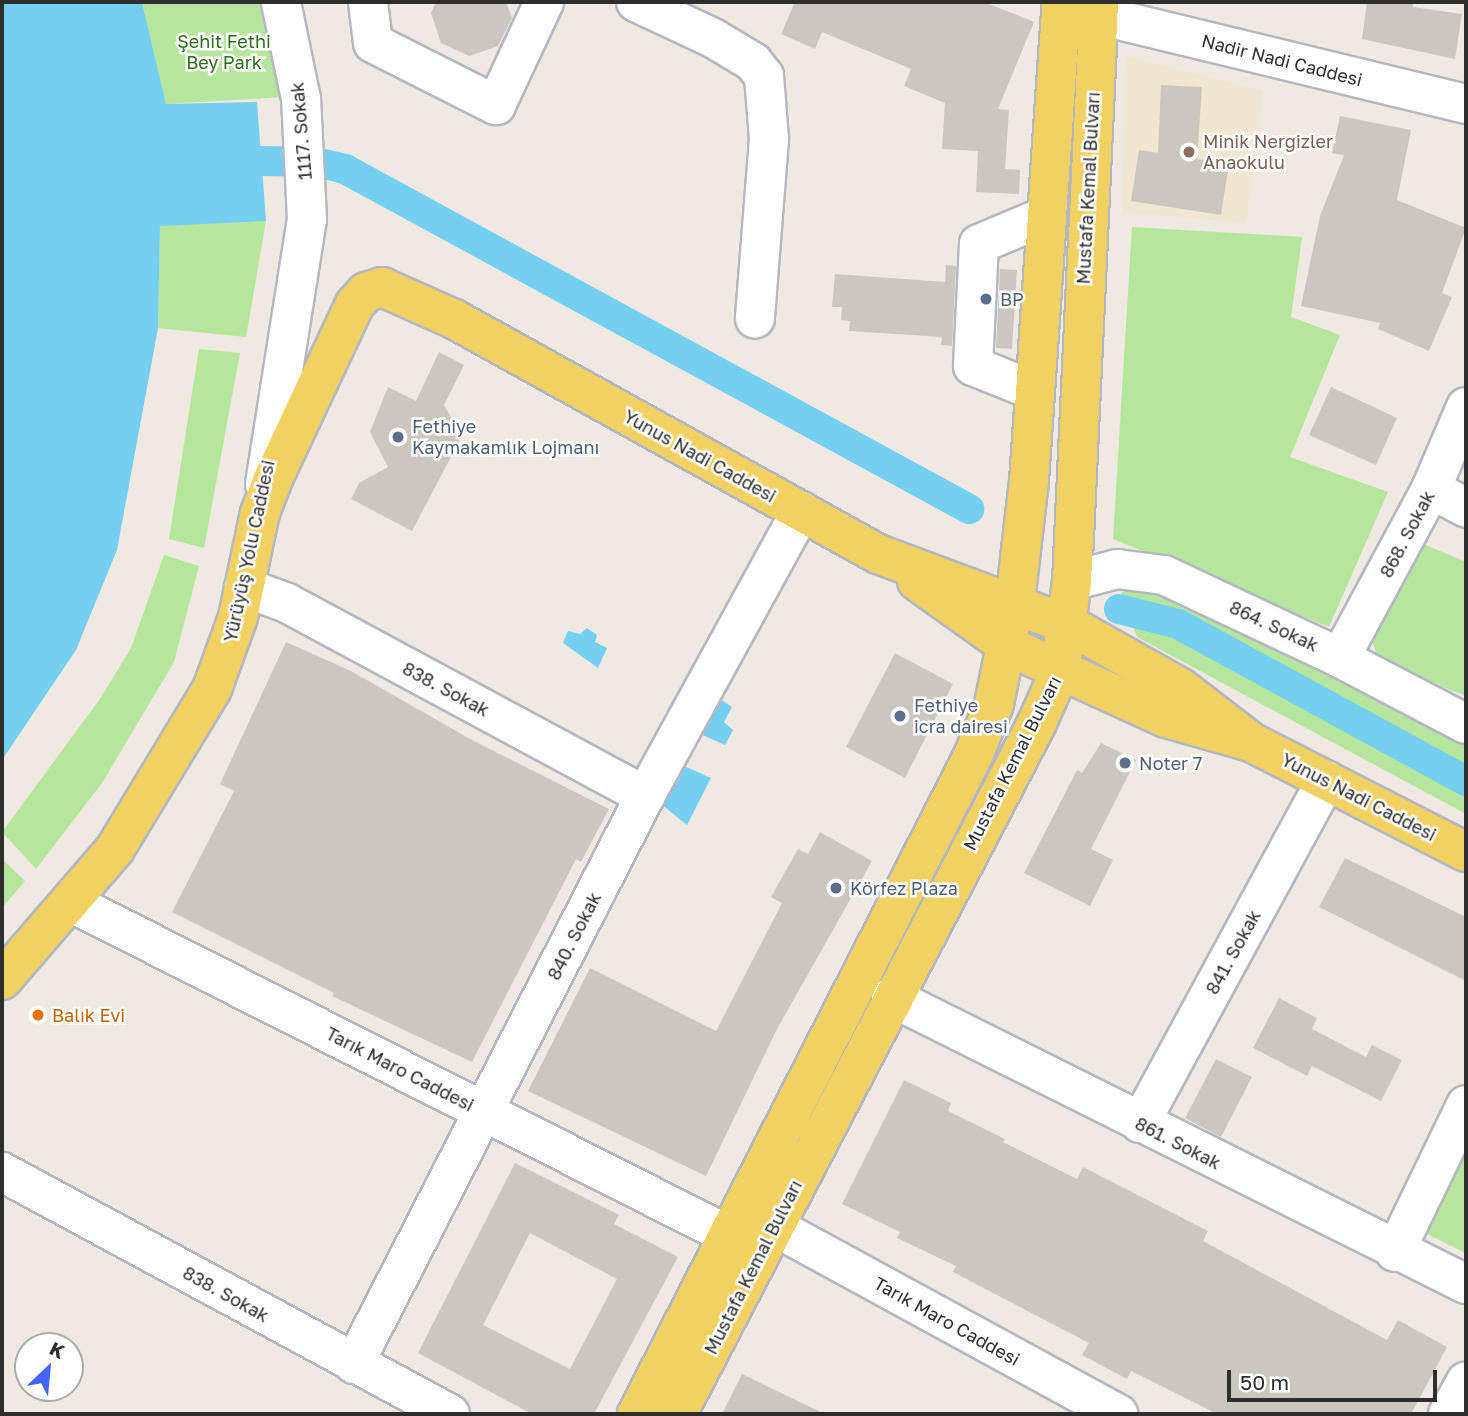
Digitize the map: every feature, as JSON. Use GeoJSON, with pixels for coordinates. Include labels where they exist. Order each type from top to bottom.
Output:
{"type":"FeatureCollection","features":[{"type":"Feature","properties":{"kind":"main road","name":"Mustafa Kemal Bulvarı"},"geometry":{"type":"LineString","coordinates":[[637,1414],[973,756],[994,704],[1015,602],[1035,391],[1062,2]]}},
{"type":"Feature","properties":{"kind":"main road","name":"Mustafa Kemal Bulvarı"},"geometry":{"type":"LineString","coordinates":[[677,1414],[891,997],[1036,725],[1059,671],[1069,625],[1072,581],[1098,8]]}},
{"type":"Feature","properties":{"kind":"main road","name":"Yunus Nadi Caddesi"},"geometry":{"type":"LineString","coordinates":[[260,513],[355,304],[366,292],[382,287],[454,319],[878,554],[1007,646],[1166,718],[1251,742]]}},
{"type":"Feature","properties":{"kind":"main road","name":"Yürüyüş Yolu Caddesi"},"geometry":{"type":"LineString","coordinates":[[2,980],[115,849],[212,689],[244,587],[260,513]]}},
{"type":"Feature","properties":{"kind":"main road","name":"Yunus Nadi Caddesi"},"geometry":{"type":"LineString","coordinates":[[878,554],[1015,602],[1069,625],[1181,688],[1251,742],[1466,852]]}},
{"type":"Feature","properties":{"kind":"street","name":"1117. Sokak"},"geometry":{"type":"LineString","coordinates":[[282,2],[301,99],[307,220]]}},
{"type":"Feature","properties":{"kind":"street"},"geometry":{"type":"LineString","coordinates":[[368,2],[373,43],[496,105],[544,2]]}},
{"type":"Feature","properties":{"kind":"street"},"geometry":{"type":"LineString","coordinates":[[636,2],[713,38],[752,62],[764,76],[769,139],[755,318]]}},
{"type":"Feature","properties":{"kind":"street","name":"Nadir Nadi Caddesi"},"geometry":{"type":"LineString","coordinates":[[1098,8],[1466,104]]}},
{"type":"Feature","properties":{"kind":"street"},"geometry":{"type":"LineString","coordinates":[[1035,391],[973,366],[979,244],[1046,216]]}},
{"type":"Feature","properties":{"kind":"street","name":"Yürüyüş Yolu Caddesi"},"geometry":{"type":"LineString","coordinates":[[260,513],[307,220]]}},
{"type":"Feature","properties":{"kind":"street","name":"868. Sokak"},"geometry":{"type":"LineString","coordinates":[[1340,657],[1431,489],[1466,407]]}},
{"type":"Feature","properties":{"kind":"street"},"geometry":{"type":"LineString","coordinates":[[1431,489],[1466,508]]}},
{"type":"Feature","properties":{"kind":"street","name":"840. Sokak"},"geometry":{"type":"LineString","coordinates":[[354,1364],[645,796],[801,511]]}},
{"type":"Feature","properties":{"kind":"street","name":"864. Sokak"},"geometry":{"type":"LineString","coordinates":[[1072,581],[1117,569],[1164,575],[1340,657],[1466,723]]}},
{"type":"Feature","properties":{"kind":"street","name":"838. Sokak"},"geometry":{"type":"LineString","coordinates":[[244,587],[287,603],[645,796]]}},
{"type":"Feature","properties":{"kind":"street","name":"841. Sokak"},"geometry":{"type":"LineString","coordinates":[[1140,1124],[1326,780]]}},
{"type":"Feature","properties":{"kind":"street","name":"Tarık Maro Caddesi"},"geometry":{"type":"LineString","coordinates":[[70,902],[730,1236]]}},
{"type":"Feature","properties":{"kind":"street","name":"861. Sokak"},"geometry":{"type":"LineString","coordinates":[[891,997],[1395,1252],[1466,1284]]}},
{"type":"Feature","properties":{"kind":"street"},"geometry":{"type":"LineString","coordinates":[[1395,1252],[1466,1105]]}},
{"type":"Feature","properties":{"kind":"street","name":"838. Sokak"},"geometry":{"type":"LineString","coordinates":[[2,1172],[450,1414]]}},
{"type":"Feature","properties":{"kind":"street","name":"Tarık Maro Caddesi"},"geometry":{"type":"LineString","coordinates":[[775,1227],[1118,1414]]}},
{"type":"Feature","properties":{"kind":"street"},"geometry":{"type":"LineString","coordinates":[[1448,1414],[1466,1382]]}},
{"type":"Feature","properties":{"kind":"shaded area","name":"Minik Nergizler Anaokulu"},"geometry":{"type":"Polygon","coordinates":[[[1126,56],[1263,91],[1246,223],[1122,212],[1126,56]]]}},
{"type":"Feature","properties":{"kind":"green space","name":"Şehit Fethi Bey Park"},"geometry":{"type":"Polygon","coordinates":[[[142,2],[266,2],[285,97],[166,104],[142,2]]]}},
{"type":"Feature","properties":{"kind":"green space"},"geometry":{"type":"Polygon","coordinates":[[[266,221],[246,337],[158,328],[160,225],[266,221]]]}},
{"type":"Feature","properties":{"kind":"green space"},"geometry":{"type":"Polygon","coordinates":[[[1132,227],[1302,237],[1291,317],[1340,335],[1290,457],[1388,492],[1329,627],[1113,539],[1132,227]]]}},
{"type":"Feature","properties":{"kind":"green space"},"geometry":{"type":"Polygon","coordinates":[[[199,349],[240,353],[204,548],[169,539],[199,349]]]}},
{"type":"Feature","properties":{"kind":"green space"},"geometry":{"type":"Polygon","coordinates":[[[1421,543],[1466,562],[1466,696],[1379,661],[1371,637],[1421,543]]]}},
{"type":"Feature","properties":{"kind":"green space"},"geometry":{"type":"Polygon","coordinates":[[[164,555],[199,566],[174,662],[102,783],[36,869],[2,832],[100,699],[131,648],[164,555]]]}},
{"type":"Feature","properties":{"kind":"green space"},"geometry":{"type":"Polygon","coordinates":[[[1147,582],[1466,744],[1466,814],[1137,637],[1121,593],[1147,582]]]}},
{"type":"Feature","properties":{"kind":"green space"},"geometry":{"type":"Polygon","coordinates":[[[2,859],[25,881],[2,908],[2,859]]]}},
{"type":"Feature","properties":{"kind":"green space"},"geometry":{"type":"Polygon","coordinates":[[[1466,1140],[1466,1253],[1421,1231],[1466,1140]]]}},
{"type":"Feature","properties":{"kind":"water"},"geometry":{"type":"Polygon","coordinates":[[[2,2],[142,2],[166,104],[257,102],[266,221],[160,226],[158,328],[117,550],[76,650],[2,760],[2,2]]]}},
{"type":"Feature","properties":{"kind":"water"},"geometry":{"type":"Polygon","coordinates":[[[587,628],[597,635],[595,642],[607,648],[598,668],[563,643],[568,631],[580,634],[587,628]]]}},
{"type":"Feature","properties":{"kind":"water"},"geometry":{"type":"Polygon","coordinates":[[[716,696],[732,707],[724,722],[733,730],[725,745],[698,733],[716,696]]]}},
{"type":"Feature","properties":{"kind":"water"},"geometry":{"type":"Polygon","coordinates":[[[684,766],[711,778],[687,825],[661,804],[684,766]]]}},
{"type":"Feature","properties":{"kind":"building"},"geometry":{"type":"Polygon","coordinates":[[[436,2],[506,2],[512,18],[498,46],[469,56],[441,43],[431,13],[436,2]]]}},
{"type":"Feature","properties":{"kind":"building"},"geometry":{"type":"Polygon","coordinates":[[[795,2],[984,2],[1034,22],[998,109],[1009,110],[1005,169],[1020,170],[1019,194],[976,192],[978,151],[942,149],[945,103],[904,86],[911,69],[822,32],[815,49],[781,34],[795,2]]]}},
{"type":"Feature","properties":{"kind":"building"},"geometry":{"type":"Polygon","coordinates":[[[1367,2],[1413,2],[1413,7],[1462,14],[1455,59],[1362,39],[1367,2]]]}},
{"type":"Feature","properties":{"kind":"building"},"geometry":{"type":"Polygon","coordinates":[[[1161,85],[1202,87],[1197,159],[1229,164],[1221,215],[1131,201],[1139,150],[1158,153],[1161,85]]]}},
{"type":"Feature","properties":{"kind":"building"},"geometry":{"type":"Polygon","coordinates":[[[1340,116],[1411,130],[1397,200],[1466,228],[1442,293],[1452,297],[1429,351],[1378,329],[1380,323],[1301,306],[1320,216],[1344,155],[1332,153],[1340,116]]]}},
{"type":"Feature","properties":{"kind":"building"},"geometry":{"type":"Polygon","coordinates":[[[946,265],[956,266],[952,346],[941,345],[942,337],[849,331],[850,321],[841,320],[842,307],[832,307],[835,274],[945,282],[946,265]]]}},
{"type":"Feature","properties":{"kind":"building"},"geometry":{"type":"Polygon","coordinates":[[[1000,269],[1017,270],[1012,349],[996,348],[1000,269]]]}},
{"type":"Feature","properties":{"kind":"building","name":"Fethiye Kaymakamlık Lojmanı"},"geometry":{"type":"Polygon","coordinates":[[[439,352],[464,365],[444,405],[462,436],[412,531],[351,499],[359,483],[388,467],[370,432],[388,387],[416,401],[439,352]]]}},
{"type":"Feature","properties":{"kind":"building"},"geometry":{"type":"Polygon","coordinates":[[[1331,387],[1397,418],[1376,465],[1309,435],[1331,387]]]}},
{"type":"Feature","properties":{"kind":"building"},"geometry":{"type":"Polygon","coordinates":[[[286,642],[351,671],[472,740],[609,809],[581,862],[576,859],[472,1062],[332,996],[334,993],[172,912],[234,791],[220,784],[286,642]]]}},
{"type":"Feature","properties":{"kind":"building","name":"Fethiye icra dairesi"},"geometry":{"type":"Polygon","coordinates":[[[895,653],[953,684],[905,778],[846,747],[895,653]]]}},
{"type":"Feature","properties":{"kind":"building"},"geometry":{"type":"Polygon","coordinates":[[[1101,743],[1136,760],[1091,849],[1113,860],[1090,906],[1024,873],[1077,770],[1082,773],[1101,743]]]}},
{"type":"Feature","properties":{"kind":"building"},"geometry":{"type":"Polygon","coordinates":[[[820,832],[872,861],[777,1029],[706,1176],[528,1091],[590,968],[716,1031],[782,903],[771,897],[798,849],[808,854],[820,832]]]}},
{"type":"Feature","properties":{"kind":"building"},"geometry":{"type":"Polygon","coordinates":[[[1345,858],[1466,917],[1466,981],[1319,907],[1345,858]]]}},
{"type":"Feature","properties":{"kind":"building"},"geometry":{"type":"Polygon","coordinates":[[[1279,998],[1317,1018],[1312,1029],[1366,1057],[1372,1045],[1402,1060],[1381,1101],[1312,1066],[1307,1076],[1253,1048],[1279,998]]]}},
{"type":"Feature","properties":{"kind":"building"},"geometry":{"type":"Polygon","coordinates":[[[1216,1059],[1252,1077],[1221,1137],[1185,1118],[1216,1059]]]}},
{"type":"Feature","properties":{"kind":"building"},"geometry":{"type":"Polygon","coordinates":[[[904,1080],[951,1103],[948,1111],[1077,1179],[1083,1167],[1208,1231],[1203,1241],[1387,1340],[1398,1320],[1447,1347],[1411,1414],[1217,1414],[1131,1371],[1127,1379],[1082,1355],[1089,1343],[953,1272],[956,1266],[897,1238],[900,1232],[842,1204],[904,1080]]]}},
{"type":"Feature","properties":{"kind":"building"},"geometry":{"type":"Polygon","coordinates":[[[515,1163],[619,1215],[614,1224],[678,1257],[594,1414],[532,1414],[418,1353],[515,1163]],[[530,1233],[483,1325],[570,1369],[617,1279],[530,1233]]]}},
{"type":"Feature","properties":{"kind":"building"},"geometry":{"type":"Polygon","coordinates":[[[742,1374],[825,1414],[722,1414],[742,1374]]]}},
{"type":"Feature","properties":{"kind":"waterway"},"geometry":{"type":"LineString","coordinates":[[261,161],[315,162],[345,169],[969,509]]}},
{"type":"Feature","properties":{"kind":"waterway"},"geometry":{"type":"LineString","coordinates":[[1119,609],[1178,624],[1466,781]]}},
{"type":"Feature","properties":{"kind":"place","name":"Minik Nergizler Anaokulu"},"geometry":{"type":"Point","coordinates":[1189,152]}},
{"type":"Feature","properties":{"kind":"place","name":"BP"},"geometry":{"type":"Point","coordinates":[986,299]}},
{"type":"Feature","properties":{"kind":"place","name":"Fethiye Kaymakamlık Lojmanı"},"geometry":{"type":"Point","coordinates":[398,437]}},
{"type":"Feature","properties":{"kind":"place","name":"Fethiye icra dairesi"},"geometry":{"type":"Point","coordinates":[900,716]}},
{"type":"Feature","properties":{"kind":"place","name":"Noter 7"},"geometry":{"type":"Point","coordinates":[1125,763]}},
{"type":"Feature","properties":{"kind":"place","name":"Körfez Plaza"},"geometry":{"type":"Point","coordinates":[836,888]}},
{"type":"Feature","properties":{"kind":"place","name":"Balık Evi"},"geometry":{"type":"Point","coordinates":[38,1015]}}]}
